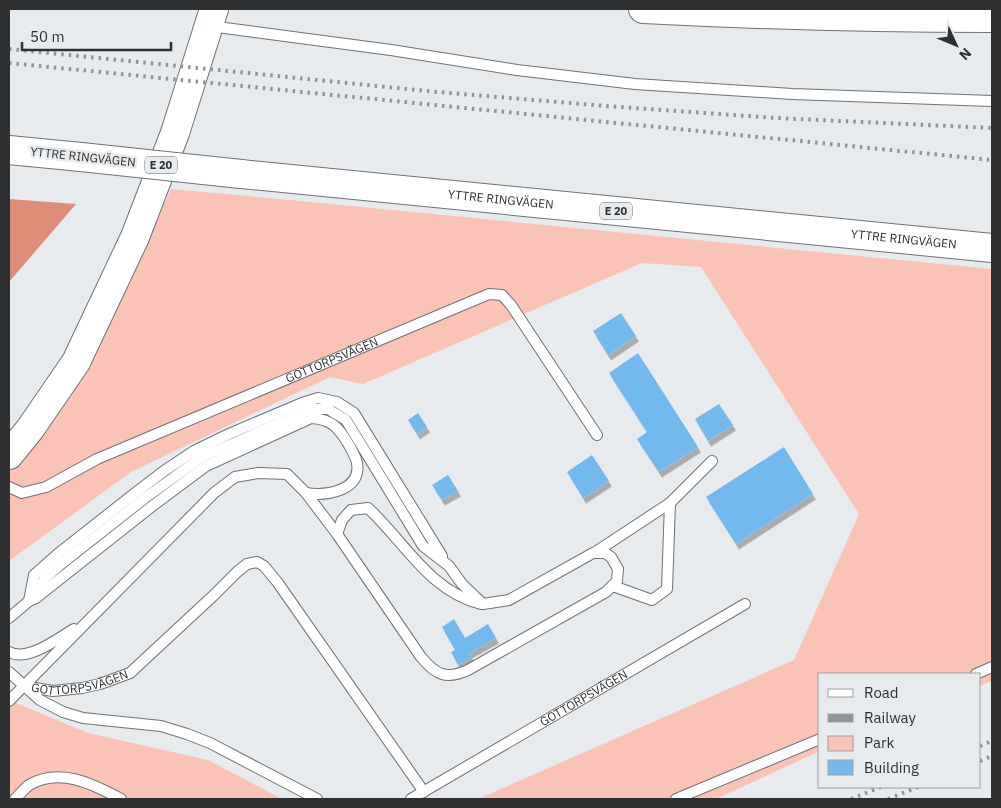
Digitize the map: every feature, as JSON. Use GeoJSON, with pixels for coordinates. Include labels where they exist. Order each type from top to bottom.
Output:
{"type":"FeatureCollection","features":[{"type":"Feature","properties":{"kind":"main road"},"geometry":{"type":"LineString","coordinates":[[643,9],[743,14],[992,18]]}},
{"type":"Feature","properties":{"kind":"main road"},"geometry":{"type":"LineString","coordinates":[[9,454],[30,428],[76,362],[112,287],[135,237],[175,132],[211,17]]}},
{"type":"Feature","properties":{"kind":"main road","name":"YTTRE RINGVÄGEN"},"geometry":{"type":"LineString","coordinates":[[9,150],[992,248]]}},
{"type":"Feature","properties":{"kind":"main road"},"geometry":{"type":"LineString","coordinates":[[9,431],[112,287]]}},
{"type":"Feature","properties":{"kind":"lane"},"geometry":{"type":"LineString","coordinates":[[211,17],[391,50],[517,70],[635,84],[792,94],[992,101]]}},
{"type":"Feature","properties":{"kind":"lane","name":"GOTTORPSVÄGEN"},"geometry":{"type":"LineString","coordinates":[[9,487],[22,493],[46,487],[97,459],[489,294],[502,295],[511,305],[597,435]]}},
{"type":"Feature","properties":{"kind":"lane"},"geometry":{"type":"LineString","coordinates":[[32,600],[34,575],[59,553],[164,471],[194,451],[302,403],[318,398],[338,402],[354,413],[432,543],[462,584],[483,604]]}},
{"type":"Feature","properties":{"kind":"lane"},"geometry":{"type":"LineString","coordinates":[[9,618],[206,466],[311,418],[322,419],[337,427],[356,459],[357,469],[352,482],[342,490],[326,494],[306,493]]}},
{"type":"Feature","properties":{"kind":"lane"},"geometry":{"type":"LineString","coordinates":[[337,534],[342,520],[351,510],[368,508],[384,522],[418,564],[434,580],[452,592],[473,602],[483,604],[509,600],[593,553],[670,503],[712,461]]}},
{"type":"Feature","properties":{"kind":"lane"},"geometry":{"type":"LineString","coordinates":[[9,702],[85,622],[214,493],[235,477],[258,472],[287,474],[306,493],[337,534],[421,657],[438,673],[448,676],[458,675],[468,670],[606,592],[613,586],[618,575],[618,569],[615,562],[605,553],[593,553]]}},
{"type":"Feature","properties":{"kind":"lane"},"geometry":{"type":"LineString","coordinates":[[613,586],[652,600],[667,589],[670,503]]}},
{"type":"Feature","properties":{"kind":"lane","name":"GOTTORPSVÄGEN"},"geometry":{"type":"LineString","coordinates":[[24,686],[53,691],[82,688],[100,684],[130,672],[237,572],[247,564],[257,562],[264,566],[278,583],[424,792]]}},
{"type":"Feature","properties":{"kind":"lane","name":"GOTTORPSVÄGEN"},"geometry":{"type":"LineString","coordinates":[[411,799],[745,604]]}},
{"type":"Feature","properties":{"kind":"lane"},"geometry":{"type":"LineString","coordinates":[[9,652],[20,655],[32,653],[85,622]]}},
{"type":"Feature","properties":{"kind":"lane"},"geometry":{"type":"LineString","coordinates":[[978,673],[992,667]]}},
{"type":"Feature","properties":{"kind":"lane","name":"GOTTORPSVÄGEN"},"geometry":{"type":"LineString","coordinates":[[9,672],[40,700],[63,712],[83,718],[161,726],[210,743],[317,799]]}},
{"type":"Feature","properties":{"kind":"lane"},"geometry":{"type":"LineString","coordinates":[[676,799],[818,740]]}},
{"type":"Feature","properties":{"kind":"lane"},"geometry":{"type":"LineString","coordinates":[[15,799],[28,786],[46,778],[64,777],[93,784],[121,799]]}},
{"type":"Feature","properties":{"kind":"green space"},"geometry":{"type":"Polygon","coordinates":[[[171,189],[992,269],[992,681],[981,686],[981,673],[818,673],[818,752],[716,799],[478,799],[794,660],[859,514],[701,267],[642,263],[363,384],[330,377],[131,472],[9,561],[9,469],[74,381],[124,293],[171,189]]]}},
{"type":"Feature","properties":{"kind":"green space"},"geometry":{"type":"Polygon","coordinates":[[[9,700],[88,733],[208,760],[282,799],[9,799],[9,700]]]}},
{"type":"Feature","properties":{"kind":"shaded area"},"geometry":{"type":"Polygon","coordinates":[[[9,199],[76,204],[9,282],[9,199]]]}},
{"type":"Feature","properties":{"kind":"building"},"geometry":{"type":"Polygon","coordinates":[[[621,313],[636,336],[608,355],[593,331],[621,313]]]}},
{"type":"Feature","properties":{"kind":"building"},"geometry":{"type":"Polygon","coordinates":[[[638,353],[698,447],[659,472],[637,439],[647,432],[609,373],[638,353]]]}},
{"type":"Feature","properties":{"kind":"building"},"geometry":{"type":"Polygon","coordinates":[[[719,404],[733,425],[708,441],[695,419],[719,404]]]}},
{"type":"Feature","properties":{"kind":"building"},"geometry":{"type":"Polygon","coordinates":[[[418,413],[427,427],[417,434],[408,420],[418,413]]]}},
{"type":"Feature","properties":{"kind":"building"},"geometry":{"type":"Polygon","coordinates":[[[784,447],[813,494],[736,544],[706,497],[784,447]]]}},
{"type":"Feature","properties":{"kind":"building"},"geometry":{"type":"Polygon","coordinates":[[[592,455],[609,481],[583,498],[567,472],[592,455]]]}},
{"type":"Feature","properties":{"kind":"building"},"geometry":{"type":"Polygon","coordinates":[[[448,475],[458,491],[442,500],[432,485],[448,475]]]}},
{"type":"Feature","properties":{"kind":"building"},"geometry":{"type":"Polygon","coordinates":[[[454,619],[465,638],[488,624],[496,638],[469,653],[472,657],[458,665],[451,652],[455,650],[442,627],[454,619]]]}},
{"type":"Feature","properties":{"kind":"railway"},"geometry":{"type":"LineString","coordinates":[[9,49],[438,92],[606,106],[776,118],[992,128]]}},
{"type":"Feature","properties":{"kind":"railway"},"geometry":{"type":"LineString","coordinates":[[9,63],[992,160]]}},
{"type":"Feature","properties":{"kind":"railway"},"geometry":{"type":"LineString","coordinates":[[981,746],[992,741]]}},
{"type":"Feature","properties":{"kind":"railway"},"geometry":{"type":"LineString","coordinates":[[981,761],[992,756]]}},
{"type":"Feature","properties":{"kind":"railway"},"geometry":{"type":"LineString","coordinates":[[851,799],[878,788]]}},
{"type":"Feature","properties":{"kind":"railway"},"geometry":{"type":"LineString","coordinates":[[888,799],[916,788]]}}]}
